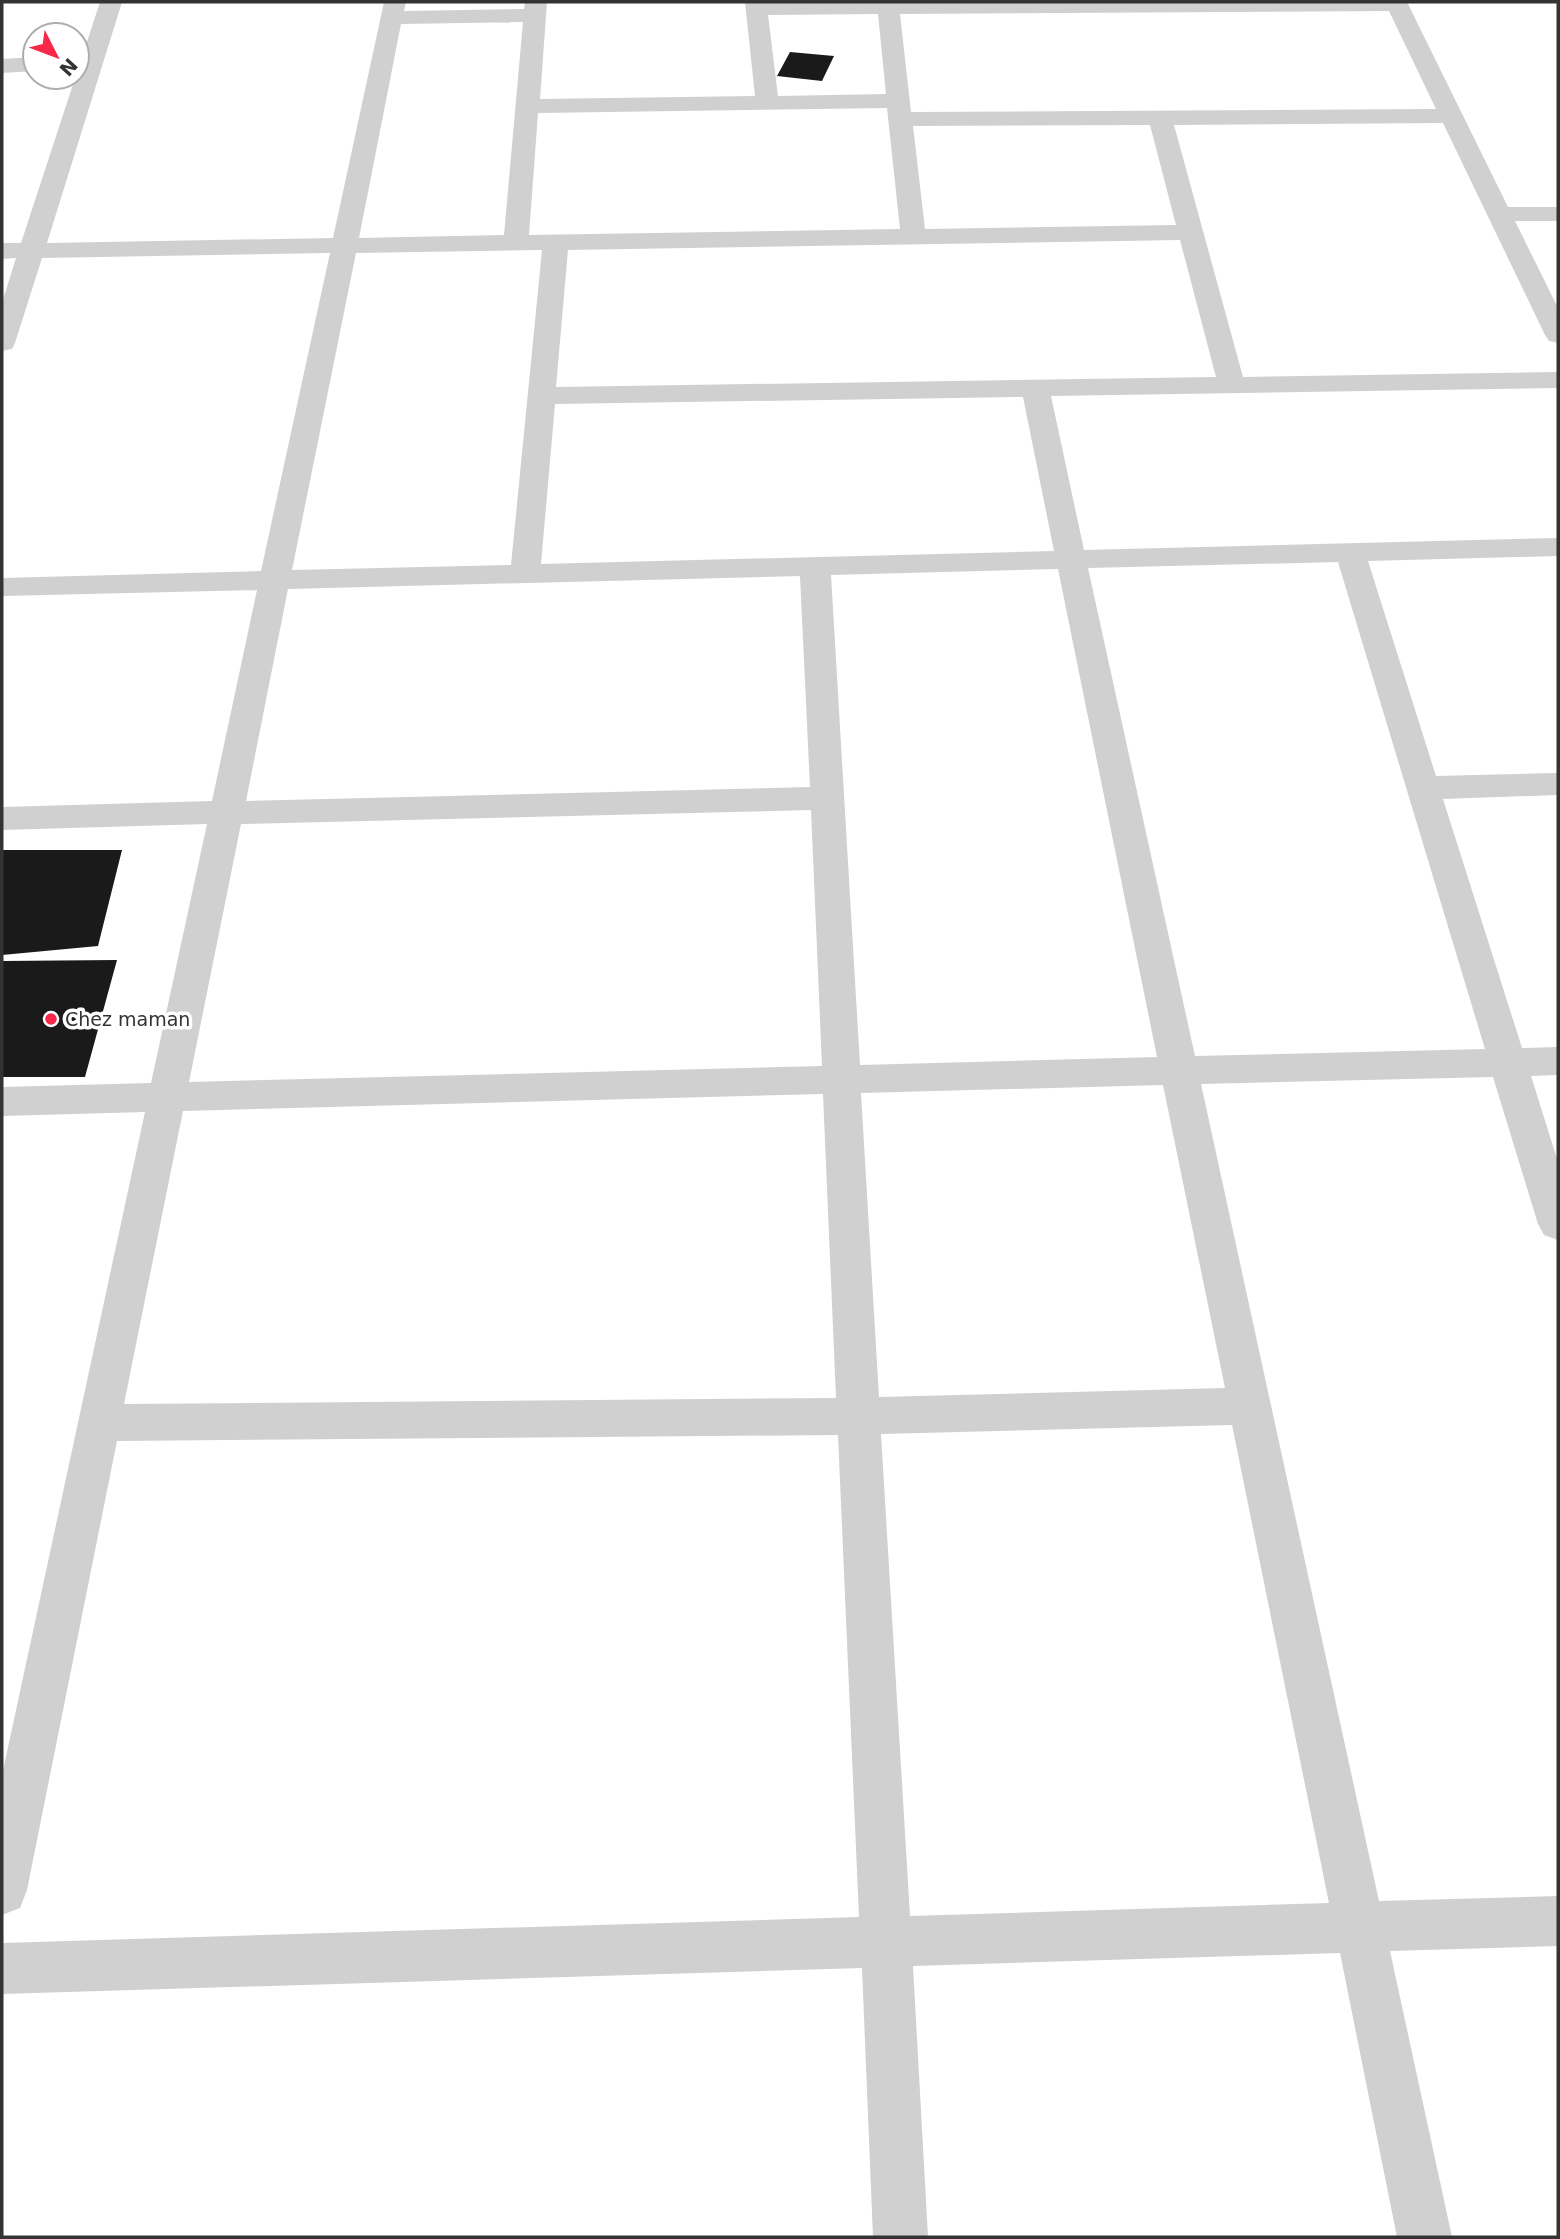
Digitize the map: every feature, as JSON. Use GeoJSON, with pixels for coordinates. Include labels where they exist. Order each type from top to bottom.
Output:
{"type":"FeatureCollection","features":[{"type":"Feature","properties":{"kind":"street"},"geometry":{"type":"LineString","coordinates":[[91,47],[111,2]]}},
{"type":"Feature","properties":{"kind":"street"},"geometry":{"type":"LineString","coordinates":[[767,103],[756,5],[888,7],[1397,3],[1558,335]]}},
{"type":"Feature","properties":{"kind":"street"},"geometry":{"type":"LineString","coordinates":[[888,7],[913,236]]}},
{"type":"Feature","properties":{"kind":"street"},"geometry":{"type":"LineString","coordinates":[[2,1890],[393,10],[536,8],[516,242]]}},
{"type":"Feature","properties":{"kind":"street"},"geometry":{"type":"LineString","coordinates":[[2,66],[21,65]]}},
{"type":"Feature","properties":{"kind":"street"},"geometry":{"type":"LineString","coordinates":[[2,344],[76,91]]}},
{"type":"Feature","properties":{"kind":"street"},"geometry":{"type":"LineString","coordinates":[[527,106],[767,103],[899,110],[1160,117],[1452,116]]}},
{"type":"Feature","properties":{"kind":"street"},"geometry":{"type":"LineString","coordinates":[[1160,117],[1232,385]]}},
{"type":"Feature","properties":{"kind":"street"},"geometry":{"type":"LineString","coordinates":[[1499,214],[1558,214]]}},
{"type":"Feature","properties":{"kind":"street"},"geometry":{"type":"LineString","coordinates":[[2,251],[1191,232]]}},
{"type":"Feature","properties":{"kind":"street"},"geometry":{"type":"LineString","coordinates":[[525,573],[556,242]]}},
{"type":"Feature","properties":{"kind":"street"},"geometry":{"type":"LineString","coordinates":[[542,396],[1558,380]]}},
{"type":"Feature","properties":{"kind":"street"},"geometry":{"type":"LineString","coordinates":[[1035,388],[1425,2237]]}},
{"type":"Feature","properties":{"kind":"street"},"geometry":{"type":"LineString","coordinates":[[2,587],[1558,547]]}},
{"type":"Feature","properties":{"kind":"street"},"geometry":{"type":"LineString","coordinates":[[1350,552],[1558,1224]]}},
{"type":"Feature","properties":{"kind":"street"},"geometry":{"type":"LineString","coordinates":[[815,566],[901,2237]]}},
{"type":"Feature","properties":{"kind":"street"},"geometry":{"type":"LineString","coordinates":[[1424,788],[1558,784]]}},
{"type":"Feature","properties":{"kind":"street"},"geometry":{"type":"LineString","coordinates":[[2,818],[826,798]]}},
{"type":"Feature","properties":{"kind":"street"},"geometry":{"type":"LineString","coordinates":[[2,1101],[1558,1061]]}},
{"type":"Feature","properties":{"kind":"street"},"geometry":{"type":"LineString","coordinates":[[99,1423],[859,1416],[1250,1406]]}},
{"type":"Feature","properties":{"kind":"street"},"geometry":{"type":"LineString","coordinates":[[2,1969],[1558,1921]]}},
{"type":"Feature","properties":{"kind":"building"},"geometry":{"type":"Polygon","coordinates":[[[790,52],[834,56],[822,81],[777,76],[790,52]]]}},
{"type":"Feature","properties":{"kind":"building"},"geometry":{"type":"Polygon","coordinates":[[[2,850],[122,850],[98,946],[2,955],[2,850]]]}},
{"type":"Feature","properties":{"kind":"building","name":"Chez maman"},"geometry":{"type":"Polygon","coordinates":[[[117,960],[85,1077],[2,1077],[2,961],[117,960]]]}},
{"type":"Feature","properties":{"kind":"place","name":"Chez maman"},"geometry":{"type":"Point","coordinates":[51,1019]}}]}
